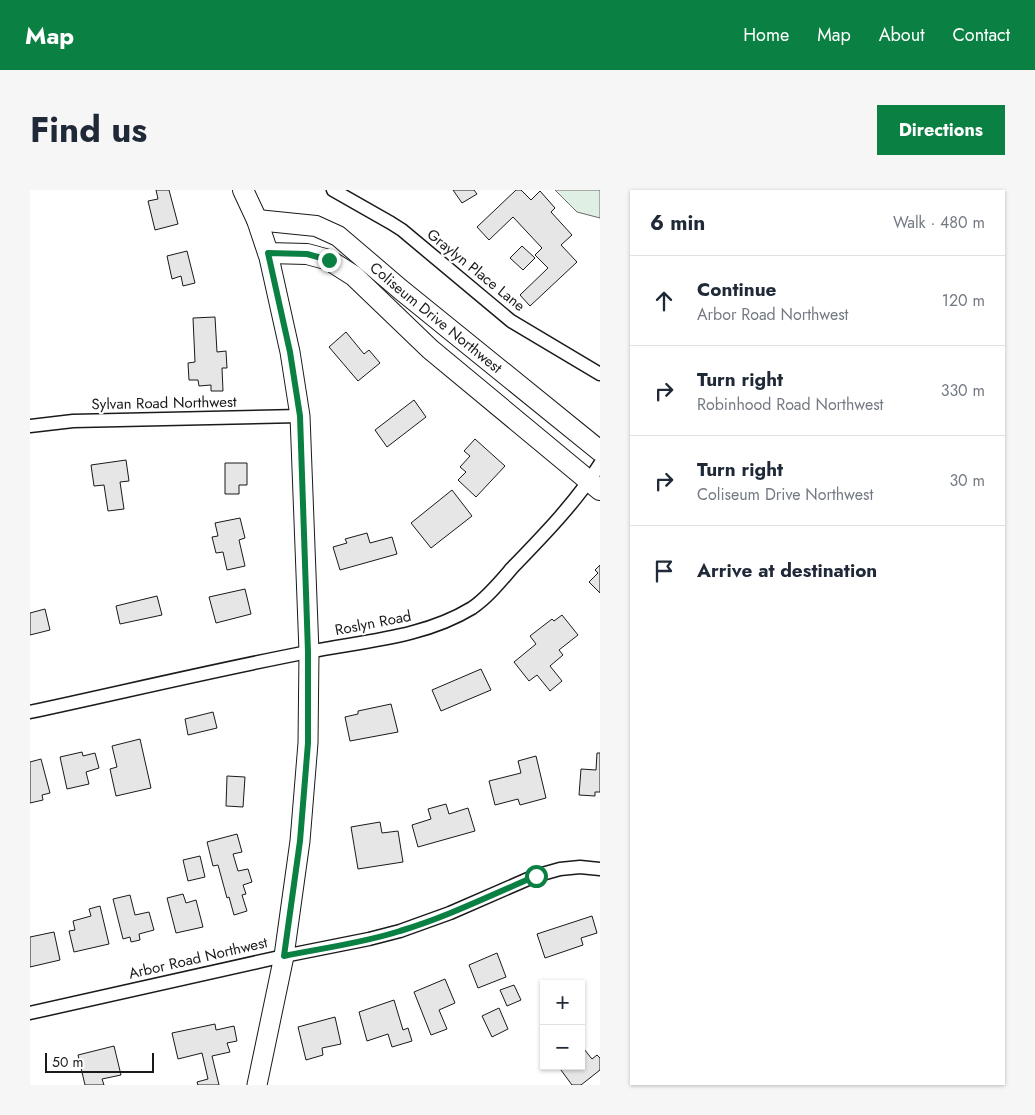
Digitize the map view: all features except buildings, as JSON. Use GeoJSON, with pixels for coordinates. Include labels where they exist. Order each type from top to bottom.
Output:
{"type":"FeatureCollection","features":[{"type":"Feature","properties":{"kind":"main road"},"geometry":{"type":"LineString","coordinates":[[243,190],[257,220],[268,253]]}},
{"type":"Feature","properties":{"kind":"main road","name":"Coliseum Drive Northwest"},"geometry":{"type":"LineString","coordinates":[[257,220],[316,226],[338,236],[400,289],[600,451]]}},
{"type":"Feature","properties":{"kind":"main road","name":"Coliseum Drive Northwest"},"geometry":{"type":"LineString","coordinates":[[268,253],[307,254],[329,260],[354,276],[430,350],[595,486]]}},
{"type":"Feature","properties":{"kind":"street","name":"Graylyn Place Lane"},"geometry":{"type":"LineString","coordinates":[[332,190],[402,230],[496,310],[522,329],[600,374]]}},
{"type":"Feature","properties":{"kind":"street"},"geometry":{"type":"LineString","coordinates":[[256,1085],[284,956],[300,841],[308,753],[308,652],[300,416],[290,352],[268,253]]}},
{"type":"Feature","properties":{"kind":"street","name":"Sylvan Road Northwest"},"geometry":{"type":"LineString","coordinates":[[30,426],[73,421],[300,416]]}},
{"type":"Feature","properties":{"kind":"street","name":"Roslyn Road"},"geometry":{"type":"LineString","coordinates":[[30,712],[308,652],[393,637],[450,620],[472,607],[488,594],[595,486],[600,464]]}},
{"type":"Feature","properties":{"kind":"street","name":"Arbor Road Northwest"},"geometry":{"type":"LineString","coordinates":[[30,1012],[400,931],[536,876],[560,869],[580,867],[600,869]]}},
{"type":"Feature","properties":{"kind":"green space"},"geometry":{"type":"Polygon","coordinates":[[[555,190],[600,190],[600,218],[577,212],[555,190]]]}},
{"type":"Feature","properties":{"kind":"route"},"geometry":{"type":"LineString","coordinates":[[329,260],[307,254],[268,253],[290,352],[300,416],[308,652],[308,743],[300,841],[284,956],[400,931],[536,876]]}}]}
